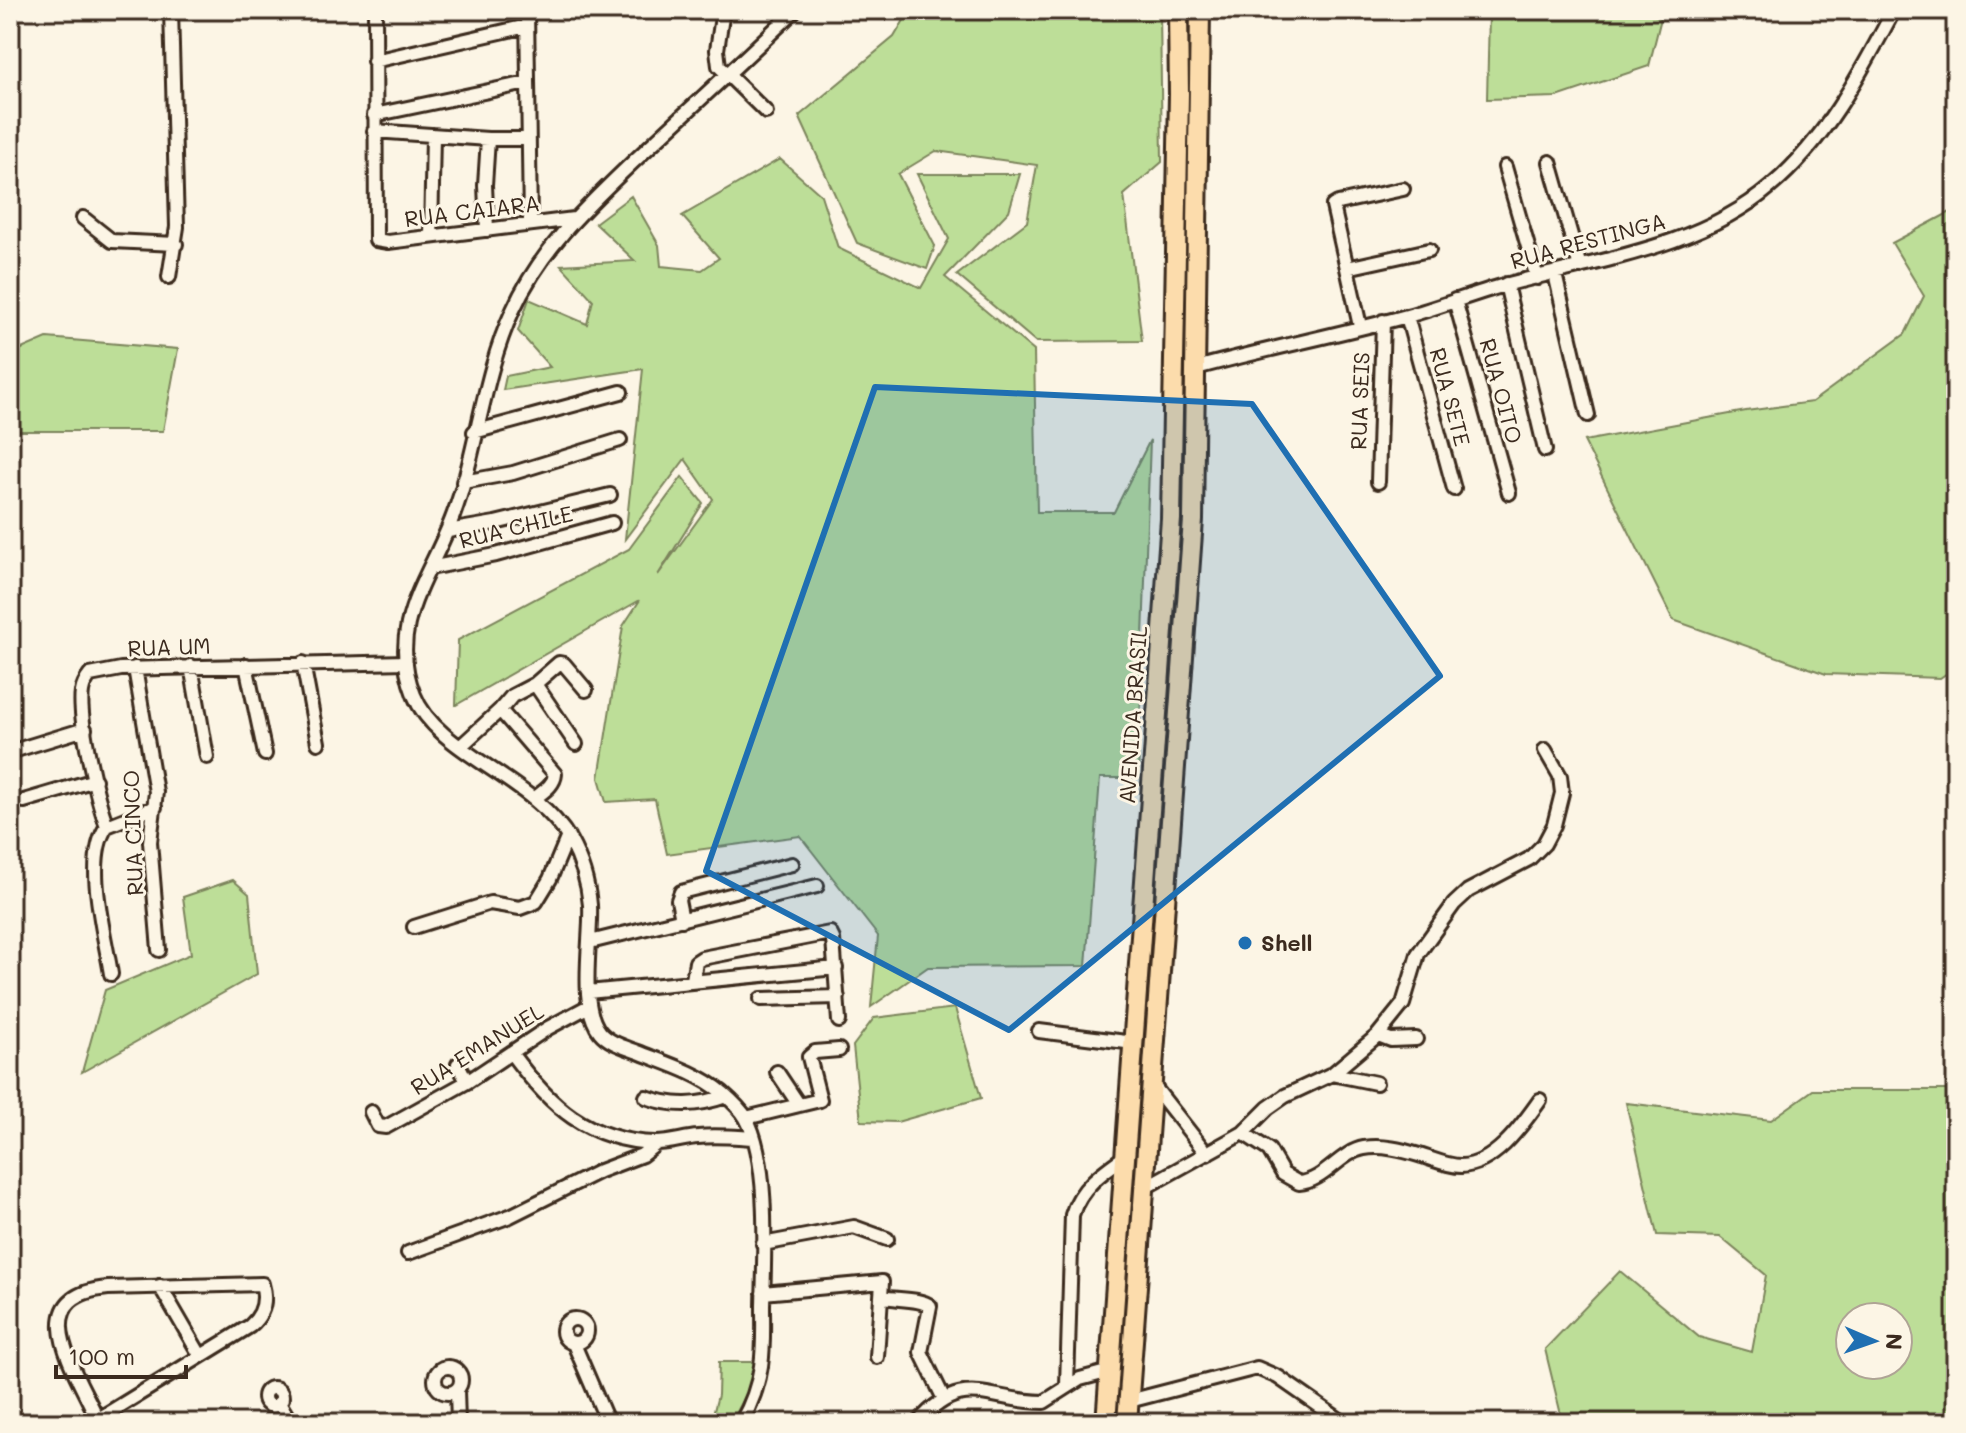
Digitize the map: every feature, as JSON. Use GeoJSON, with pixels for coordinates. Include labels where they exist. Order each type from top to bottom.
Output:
{"type":"FeatureCollection","features":[{"type":"Feature","properties":{"kind":"highway","name":"AVENIDA BRASIL"},"geometry":{"type":"LineString","coordinates":[[1106,1423],[1171,519],[1178,10]]}},
{"type":"Feature","properties":{"kind":"highway"},"geometry":{"type":"LineString","coordinates":[[1127,1423],[1193,520],[1200,10]]}},
{"type":"Feature","properties":{"kind":"street"},"geometry":{"type":"LineString","coordinates":[[169,277],[176,244],[171,10]]}},
{"type":"Feature","properties":{"kind":"street"},"geometry":{"type":"LineString","coordinates":[[375,10],[374,131],[528,139]]}},
{"type":"Feature","properties":{"kind":"street"},"geometry":{"type":"LineString","coordinates":[[527,10],[530,222]]}},
{"type":"Feature","properties":{"kind":"street"},"geometry":{"type":"LineString","coordinates":[[723,10],[717,56],[719,66],[766,112]]}},
{"type":"Feature","properties":{"kind":"street"},"geometry":{"type":"LineString","coordinates":[[741,1423],[756,1390],[761,1368],[763,1293],[760,1173],[746,1118],[726,1096],[705,1080],[604,1036],[597,1028],[589,1006],[588,992],[588,884],[568,836],[534,799],[436,728],[424,714],[411,688],[406,662],[406,630],[409,612],[448,531],[482,399],[511,314],[535,269],[574,219],[795,10]]}},
{"type":"Feature","properties":{"kind":"street","name":"RUA RESTINGA"},"geometry":{"type":"LineString","coordinates":[[1196,368],[1407,316],[1506,284],[1555,274],[1680,237],[1719,221],[1770,188],[1808,150],[1856,80],[1894,10]]}},
{"type":"Feature","properties":{"kind":"street"},"geometry":{"type":"LineString","coordinates":[[374,61],[527,26]]}},
{"type":"Feature","properties":{"kind":"street"},"geometry":{"type":"LineString","coordinates":[[374,115],[527,83]]}},
{"type":"Feature","properties":{"kind":"street","name":"RUA CAIARA"},"geometry":{"type":"LineString","coordinates":[[374,131],[376,240],[388,242],[530,222],[574,219]]}},
{"type":"Feature","properties":{"kind":"street"},"geometry":{"type":"LineString","coordinates":[[431,236],[433,135]]}},
{"type":"Feature","properties":{"kind":"street"},"geometry":{"type":"LineString","coordinates":[[487,230],[485,185],[488,139]]}},
{"type":"Feature","properties":{"kind":"street"},"geometry":{"type":"LineString","coordinates":[[1550,162],[1580,267]]}},
{"type":"Feature","properties":{"kind":"street"},"geometry":{"type":"LineString","coordinates":[[1505,167],[1537,278]]}},
{"type":"Feature","properties":{"kind":"street"},"geometry":{"type":"LineString","coordinates":[[1360,326],[1333,213],[1335,205],[1403,189]]}},
{"type":"Feature","properties":{"kind":"street"},"geometry":{"type":"LineString","coordinates":[[83,218],[112,241],[176,244]]}},
{"type":"Feature","properties":{"kind":"street"},"geometry":{"type":"LineString","coordinates":[[1347,268],[1429,250]]}},
{"type":"Feature","properties":{"kind":"street"},"geometry":{"type":"LineString","coordinates":[[1555,274],[1588,415]]}},
{"type":"Feature","properties":{"kind":"street"},"geometry":{"type":"LineString","coordinates":[[1506,284],[1545,450]]}},
{"type":"Feature","properties":{"kind":"street","name":"RUA OITO"},"geometry":{"type":"LineString","coordinates":[[1455,300],[1509,493]]}},
{"type":"Feature","properties":{"kind":"street","name":"RUA SETE"},"geometry":{"type":"LineString","coordinates":[[1407,316],[1454,489]]}},
{"type":"Feature","properties":{"kind":"street","name":"RUA SEIS"},"geometry":{"type":"LineString","coordinates":[[1378,482],[1383,321]]}},
{"type":"Feature","properties":{"kind":"street"},"geometry":{"type":"LineString","coordinates":[[474,432],[621,392]]}},
{"type":"Feature","properties":{"kind":"street"},"geometry":{"type":"LineString","coordinates":[[463,482],[513,473],[620,440]]}},
{"type":"Feature","properties":{"kind":"street"},"geometry":{"type":"LineString","coordinates":[[448,531],[610,495]]}},
{"type":"Feature","properties":{"kind":"street","name":"RUA CHILE"},"geometry":{"type":"LineString","coordinates":[[430,568],[496,555],[612,523]]}},
{"type":"Feature","properties":{"kind":"street","name":"RUA UM"},"geometry":{"type":"LineString","coordinates":[[107,826],[85,729],[82,692],[90,675],[104,670],[135,668],[406,662]]}},
{"type":"Feature","properties":{"kind":"street"},"geometry":{"type":"LineString","coordinates":[[303,663],[318,743]]}},
{"type":"Feature","properties":{"kind":"street"},"geometry":{"type":"LineString","coordinates":[[461,746],[512,696],[535,684],[559,663],[564,664],[586,690]]}},
{"type":"Feature","properties":{"kind":"street"},"geometry":{"type":"LineString","coordinates":[[246,665],[265,754]]}},
{"type":"Feature","properties":{"kind":"street"},"geometry":{"type":"LineString","coordinates":[[191,666],[207,757]]}},
{"type":"Feature","properties":{"kind":"street","name":"RUA CINCO"},"geometry":{"type":"LineString","coordinates":[[135,668],[155,782],[150,842],[159,950]]}},
{"type":"Feature","properties":{"kind":"street"},"geometry":{"type":"LineString","coordinates":[[535,684],[576,744]]}},
{"type":"Feature","properties":{"kind":"street"},"geometry":{"type":"LineString","coordinates":[[500,710],[555,774],[550,786],[534,799]]}},
{"type":"Feature","properties":{"kind":"street"},"geometry":{"type":"LineString","coordinates":[[13,751],[85,729]]}},
{"type":"Feature","properties":{"kind":"street"},"geometry":{"type":"LineString","coordinates":[[1144,1188],[1243,1133],[1276,1101],[1332,1074],[1378,1035],[1403,1004],[1418,954],[1454,904],[1468,891],[1529,859],[1544,844],[1554,825],[1562,793],[1560,776],[1545,750]]}},
{"type":"Feature","properties":{"kind":"street"},"geometry":{"type":"LineString","coordinates":[[24,801],[95,780]]}},
{"type":"Feature","properties":{"kind":"street"},"geometry":{"type":"LineString","coordinates":[[111,974],[96,859],[97,843],[107,826],[155,807]]}},
{"type":"Feature","properties":{"kind":"street"},"geometry":{"type":"LineString","coordinates":[[414,927],[490,903],[520,908],[536,902],[550,879],[568,836]]}},
{"type":"Feature","properties":{"kind":"street"},"geometry":{"type":"LineString","coordinates":[[682,920],[678,900],[681,892],[792,864]]}},
{"type":"Feature","properties":{"kind":"street"},"geometry":{"type":"LineString","coordinates":[[590,942],[817,886]]}},
{"type":"Feature","properties":{"kind":"street"},"geometry":{"type":"LineString","coordinates":[[693,980],[696,962],[702,958],[830,933],[836,968],[839,1021]]}},
{"type":"Feature","properties":{"kind":"street"},"geometry":{"type":"LineString","coordinates":[[588,992],[836,968]]}},
{"type":"Feature","properties":{"kind":"street"},"geometry":{"type":"LineString","coordinates":[[761,999],[838,997]]}},
{"type":"Feature","properties":{"kind":"street","name":"RUA EMANUEL"},"geometry":{"type":"LineString","coordinates":[[371,1112],[378,1126],[386,1127],[467,1082],[555,1024],[589,1006]]}},
{"type":"Feature","properties":{"kind":"street"},"geometry":{"type":"LineString","coordinates":[[1039,1031],[1134,1043]]}},
{"type":"Feature","properties":{"kind":"street"},"geometry":{"type":"LineString","coordinates":[[1378,1035],[1391,1040],[1416,1039]]}},
{"type":"Feature","properties":{"kind":"street"},"geometry":{"type":"LineString","coordinates":[[746,1118],[819,1100],[821,1095],[809,1057],[815,1052],[839,1050]]}},
{"type":"Feature","properties":{"kind":"street"},"geometry":{"type":"LineString","coordinates":[[511,1053],[528,1077],[572,1118],[595,1132],[657,1143],[703,1136],[753,1138]]}},
{"type":"Feature","properties":{"kind":"street"},"geometry":{"type":"LineString","coordinates":[[458,1064],[467,1082]]}},
{"type":"Feature","properties":{"kind":"street"},"geometry":{"type":"LineString","coordinates":[[777,1072],[799,1105]]}},
{"type":"Feature","properties":{"kind":"street"},"geometry":{"type":"LineString","coordinates":[[1332,1074],[1376,1083]]}},
{"type":"Feature","properties":{"kind":"street"},"geometry":{"type":"LineString","coordinates":[[1152,1084],[1207,1154]]}},
{"type":"Feature","properties":{"kind":"street"},"geometry":{"type":"LineString","coordinates":[[646,1097],[662,1103],[687,1105],[726,1096]]}},
{"type":"Feature","properties":{"kind":"street"},"geometry":{"type":"LineString","coordinates":[[1243,1133],[1269,1150],[1286,1177],[1299,1183],[1317,1178],[1356,1151],[1366,1148],[1400,1150],[1453,1165],[1472,1165],[1515,1134],[1540,1100]]}},
{"type":"Feature","properties":{"kind":"street"},"geometry":{"type":"LineString","coordinates":[[408,1253],[510,1216],[600,1171],[642,1155],[657,1143]]}},
{"type":"Feature","properties":{"kind":"street"},"geometry":{"type":"LineString","coordinates":[[1067,1386],[1072,1215],[1075,1203],[1091,1183],[1127,1155]]}},
{"type":"Feature","properties":{"kind":"street"},"geometry":{"type":"LineString","coordinates":[[763,1244],[854,1227],[887,1239]]}},
{"type":"Feature","properties":{"kind":"street"},"geometry":{"type":"LineString","coordinates":[[763,1293],[881,1281],[883,1297],[877,1357]]}},
{"type":"Feature","properties":{"kind":"street"},"geometry":{"type":"LineString","coordinates":[[262,1284],[264,1300],[257,1320],[95,1421],[62,1341],[62,1312],[67,1302],[88,1290],[160,1286],[262,1284]]}},
{"type":"Feature","properties":{"kind":"street"},"geometry":{"type":"LineString","coordinates":[[160,1286],[200,1355]]}},
{"type":"Feature","properties":{"kind":"street"},"geometry":{"type":"LineString","coordinates":[[883,1297],[928,1303],[930,1311],[921,1352],[944,1399]]}},
{"type":"Feature","properties":{"kind":"street"},"geometry":{"type":"LineString","coordinates":[[574,1344],[608,1423]]}},
{"type":"Feature","properties":{"kind":"street"},"geometry":{"type":"LineString","coordinates":[[1129,1401],[1247,1369],[1262,1369],[1344,1423]]}},
{"type":"Feature","properties":{"kind":"street"},"geometry":{"type":"LineString","coordinates":[[918,1423],[944,1399],[956,1393],[970,1392],[1044,1402],[1080,1379],[1110,1371]]}},
{"type":"Feature","properties":{"kind":"street"},"geometry":{"type":"LineString","coordinates":[[457,1390],[458,1423]]}},
{"type":"Feature","properties":{"kind":"street"},"geometry":{"type":"LineString","coordinates":[[279,1403],[291,1423]]}},
{"type":"Feature","properties":{"kind":"highlighted area"},"geometry":{"type":"Polygon","coordinates":[[[875,387],[1252,404],[1440,676],[1009,1030],[706,871],[875,387]]]}},
{"type":"Feature","properties":{"kind":"green space"},"geometry":{"type":"Polygon","coordinates":[[[910,10],[1160,10],[1162,162],[1124,195],[1142,341],[1036,342],[957,275],[1027,222],[1037,165],[936,151],[898,174],[935,246],[927,269],[857,243],[799,116],[894,37],[910,10]]]}},
{"type":"Feature","properties":{"kind":"green space"},"geometry":{"type":"Polygon","coordinates":[[[1515,10],[1640,10],[1661,18],[1649,66],[1557,97],[1487,99],[1489,14],[1515,10]]]}},
{"type":"Feature","properties":{"kind":"green space"},"geometry":{"type":"Polygon","coordinates":[[[780,159],[821,195],[838,248],[921,288],[949,239],[917,174],[1020,174],[1009,211],[945,277],[1034,351],[1037,512],[1114,512],[1150,440],[1138,778],[1100,778],[1086,966],[928,967],[871,1007],[878,936],[800,836],[667,854],[655,799],[606,802],[599,778],[623,626],[640,600],[456,705],[458,640],[629,549],[682,477],[703,503],[658,575],[713,499],[685,459],[625,539],[643,369],[503,390],[506,376],[550,367],[518,331],[529,299],[587,324],[593,300],[561,265],[635,261],[595,223],[631,196],[659,245],[661,266],[702,270],[719,258],[682,216],[780,159]]]}},
{"type":"Feature","properties":{"kind":"green space"},"geometry":{"type":"Polygon","coordinates":[[[1956,209],[1956,667],[1940,678],[1826,674],[1673,620],[1584,441],[1812,402],[1905,334],[1924,296],[1892,243],[1956,209]]]}},
{"type":"Feature","properties":{"kind":"green space"},"geometry":{"type":"Polygon","coordinates":[[[47,338],[178,349],[163,431],[10,431],[10,354],[47,338]]]}},
{"type":"Feature","properties":{"kind":"green space"},"geometry":{"type":"Polygon","coordinates":[[[233,880],[249,894],[257,974],[82,1072],[105,990],[191,954],[183,897],[233,880]]]}},
{"type":"Feature","properties":{"kind":"green space"},"geometry":{"type":"Polygon","coordinates":[[[955,1008],[981,1098],[897,1122],[861,1121],[853,1046],[874,1018],[955,1008]]]}},
{"type":"Feature","properties":{"kind":"green space"},"geometry":{"type":"Polygon","coordinates":[[[1813,1090],[1956,1090],[1956,1423],[1563,1423],[1545,1349],[1620,1271],[1699,1337],[1752,1352],[1766,1275],[1720,1237],[1657,1235],[1626,1103],[1771,1120],[1813,1090]]]}},
{"type":"Feature","properties":{"kind":"green space"},"geometry":{"type":"Polygon","coordinates":[[[719,1362],[757,1362],[748,1391],[731,1423],[711,1423],[718,1395],[719,1362]]]}},
{"type":"Feature","properties":{"kind":"place","name":"Shell"},"geometry":{"type":"Point","coordinates":[1245,943]}}]}
